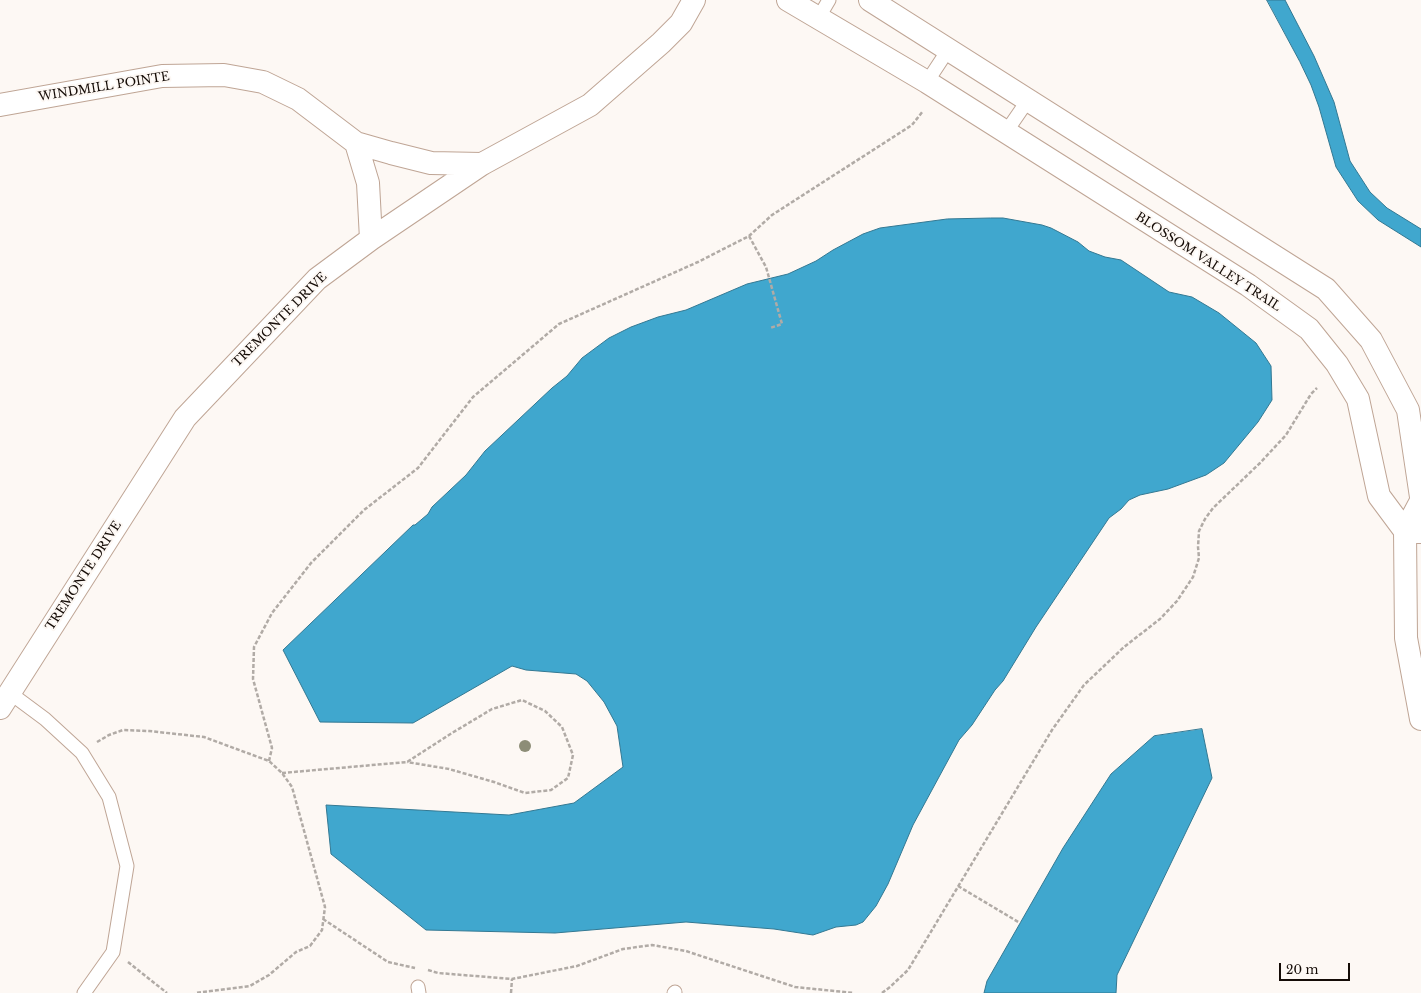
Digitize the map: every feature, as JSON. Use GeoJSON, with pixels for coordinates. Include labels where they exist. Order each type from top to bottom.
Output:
{"type":"FeatureCollection","features":[{"type":"Feature","properties":{"kind":"street","name":"TREMONTE DRIVE"},"geometry":{"type":"LineString","coordinates":[[5,700],[185,418],[317,279],[371,239],[482,164],[590,105],[661,42],[680,23],[694,0]]}},
{"type":"Feature","properties":{"kind":"street","name":"BLOSSOM VALLEY TRAIL"},"geometry":{"type":"LineString","coordinates":[[788,0],[824,9],[928,82],[1248,285],[1309,330],[1337,364],[1358,399],[1379,496],[1413,531]]}},
{"type":"Feature","properties":{"kind":"street"},"geometry":{"type":"LineString","coordinates":[[870,0],[1326,289],[1371,340],[1408,410],[1421,497]]}},
{"type":"Feature","properties":{"kind":"street","name":"WINDMILL POINTE"},"geometry":{"type":"LineString","coordinates":[[0,105],[162,76],[224,75],[263,82],[298,99],[356,143],[431,163],[482,164]]}},
{"type":"Feature","properties":{"kind":"street"},"geometry":{"type":"LineString","coordinates":[[356,143],[368,183],[371,239]]}},
{"type":"Feature","properties":{"kind":"street"},"geometry":{"type":"LineString","coordinates":[[1421,501],[1413,531],[1406,638],[1421,719]]}},
{"type":"Feature","properties":{"kind":"lane"},"geometry":{"type":"LineString","coordinates":[[928,82],[948,50]]}},
{"type":"Feature","properties":{"kind":"lane"},"geometry":{"type":"LineString","coordinates":[[1006,132],[1028,100]]}},
{"type":"Feature","properties":{"kind":"lane"},"geometry":{"type":"LineString","coordinates":[[5,700],[45,719],[82,753],[109,797],[127,866],[112,953],[84,993]]}},
{"type":"Feature","properties":{"kind":"path"},"geometry":{"type":"LineString","coordinates":[[269,761],[272,748],[253,679],[254,647],[272,613],[311,563],[364,510],[418,468],[473,397],[560,324],[698,262],[749,236],[772,215],[912,125],[923,111]]}},
{"type":"Feature","properties":{"kind":"path"},"geometry":{"type":"LineString","coordinates":[[749,236],[766,266],[782,324],[770,328]]}},
{"type":"Feature","properties":{"kind":"path"},"geometry":{"type":"LineString","coordinates":[[882,993],[908,970],[1052,730],[1084,685],[1124,647],[1160,619],[1177,601],[1193,577],[1199,558],[1199,532],[1205,519],[1213,508],[1260,463],[1286,435],[1311,394],[1317,388]]}},
{"type":"Feature","properties":{"kind":"path"},"geometry":{"type":"LineString","coordinates":[[282,773],[407,762],[449,769],[525,793],[551,790],[568,778],[573,755],[562,727],[545,711],[522,700],[492,709],[407,762]]}},
{"type":"Feature","properties":{"kind":"path"},"geometry":{"type":"LineString","coordinates":[[82,753],[109,734],[123,730],[204,737],[269,761],[282,773],[292,787],[325,907],[322,930],[310,946],[296,952],[268,975],[250,986],[195,993]]}},
{"type":"Feature","properties":{"kind":"path"},"geometry":{"type":"LineString","coordinates":[[958,886],[1020,922]]}},
{"type":"Feature","properties":{"kind":"path"},"geometry":{"type":"LineString","coordinates":[[323,919],[388,962],[417,968]]}},
{"type":"Feature","properties":{"kind":"path"},"geometry":{"type":"LineString","coordinates":[[424,970],[438,973],[512,979],[577,966],[623,949],[652,945],[686,951],[796,987],[854,993]]}},
{"type":"Feature","properties":{"kind":"path"},"geometry":{"type":"LineString","coordinates":[[112,953],[130,963],[167,993]]}},
{"type":"Feature","properties":{"kind":"path"},"geometry":{"type":"LineString","coordinates":[[511,993],[512,979]]}},
{"type":"Feature","properties":{"kind":"water"},"geometry":{"type":"Polygon","coordinates":[[[1267,0],[1285,0],[1314,56],[1334,102],[1350,161],[1370,192],[1387,208],[1421,229],[1421,247],[1378,220],[1358,201],[1336,167],[1319,107],[1311,85],[1267,0]]]}},
{"type":"Feature","properties":{"kind":"water"},"geometry":{"type":"Polygon","coordinates":[[[1003,218],[1051,228],[1078,242],[1089,251],[1105,257],[1121,260],[1169,292],[1192,297],[1219,313],[1256,343],[1271,366],[1272,400],[1258,422],[1224,463],[1206,475],[1168,489],[1140,495],[1129,500],[1121,509],[1109,518],[1036,627],[1003,681],[995,690],[972,725],[959,740],[913,825],[888,884],[876,906],[863,922],[856,925],[836,927],[813,935],[774,929],[686,922],[555,933],[426,930],[331,854],[326,805],[509,815],[574,803],[623,767],[617,726],[604,702],[587,681],[576,674],[526,670],[512,666],[413,723],[320,722],[283,650],[413,525],[428,514],[432,507],[466,475],[485,451],[552,388],[567,376],[582,358],[609,338],[631,327],[658,317],[686,310],[747,284],[788,274],[816,261],[863,234],[880,228],[947,219],[1003,218]]]}},
{"type":"Feature","properties":{"kind":"water"},"geometry":{"type":"Polygon","coordinates":[[[1202,729],[1212,778],[1117,975],[1116,993],[984,993],[987,981],[1063,848],[1111,774],[1154,736],[1202,729]]]}}]}
